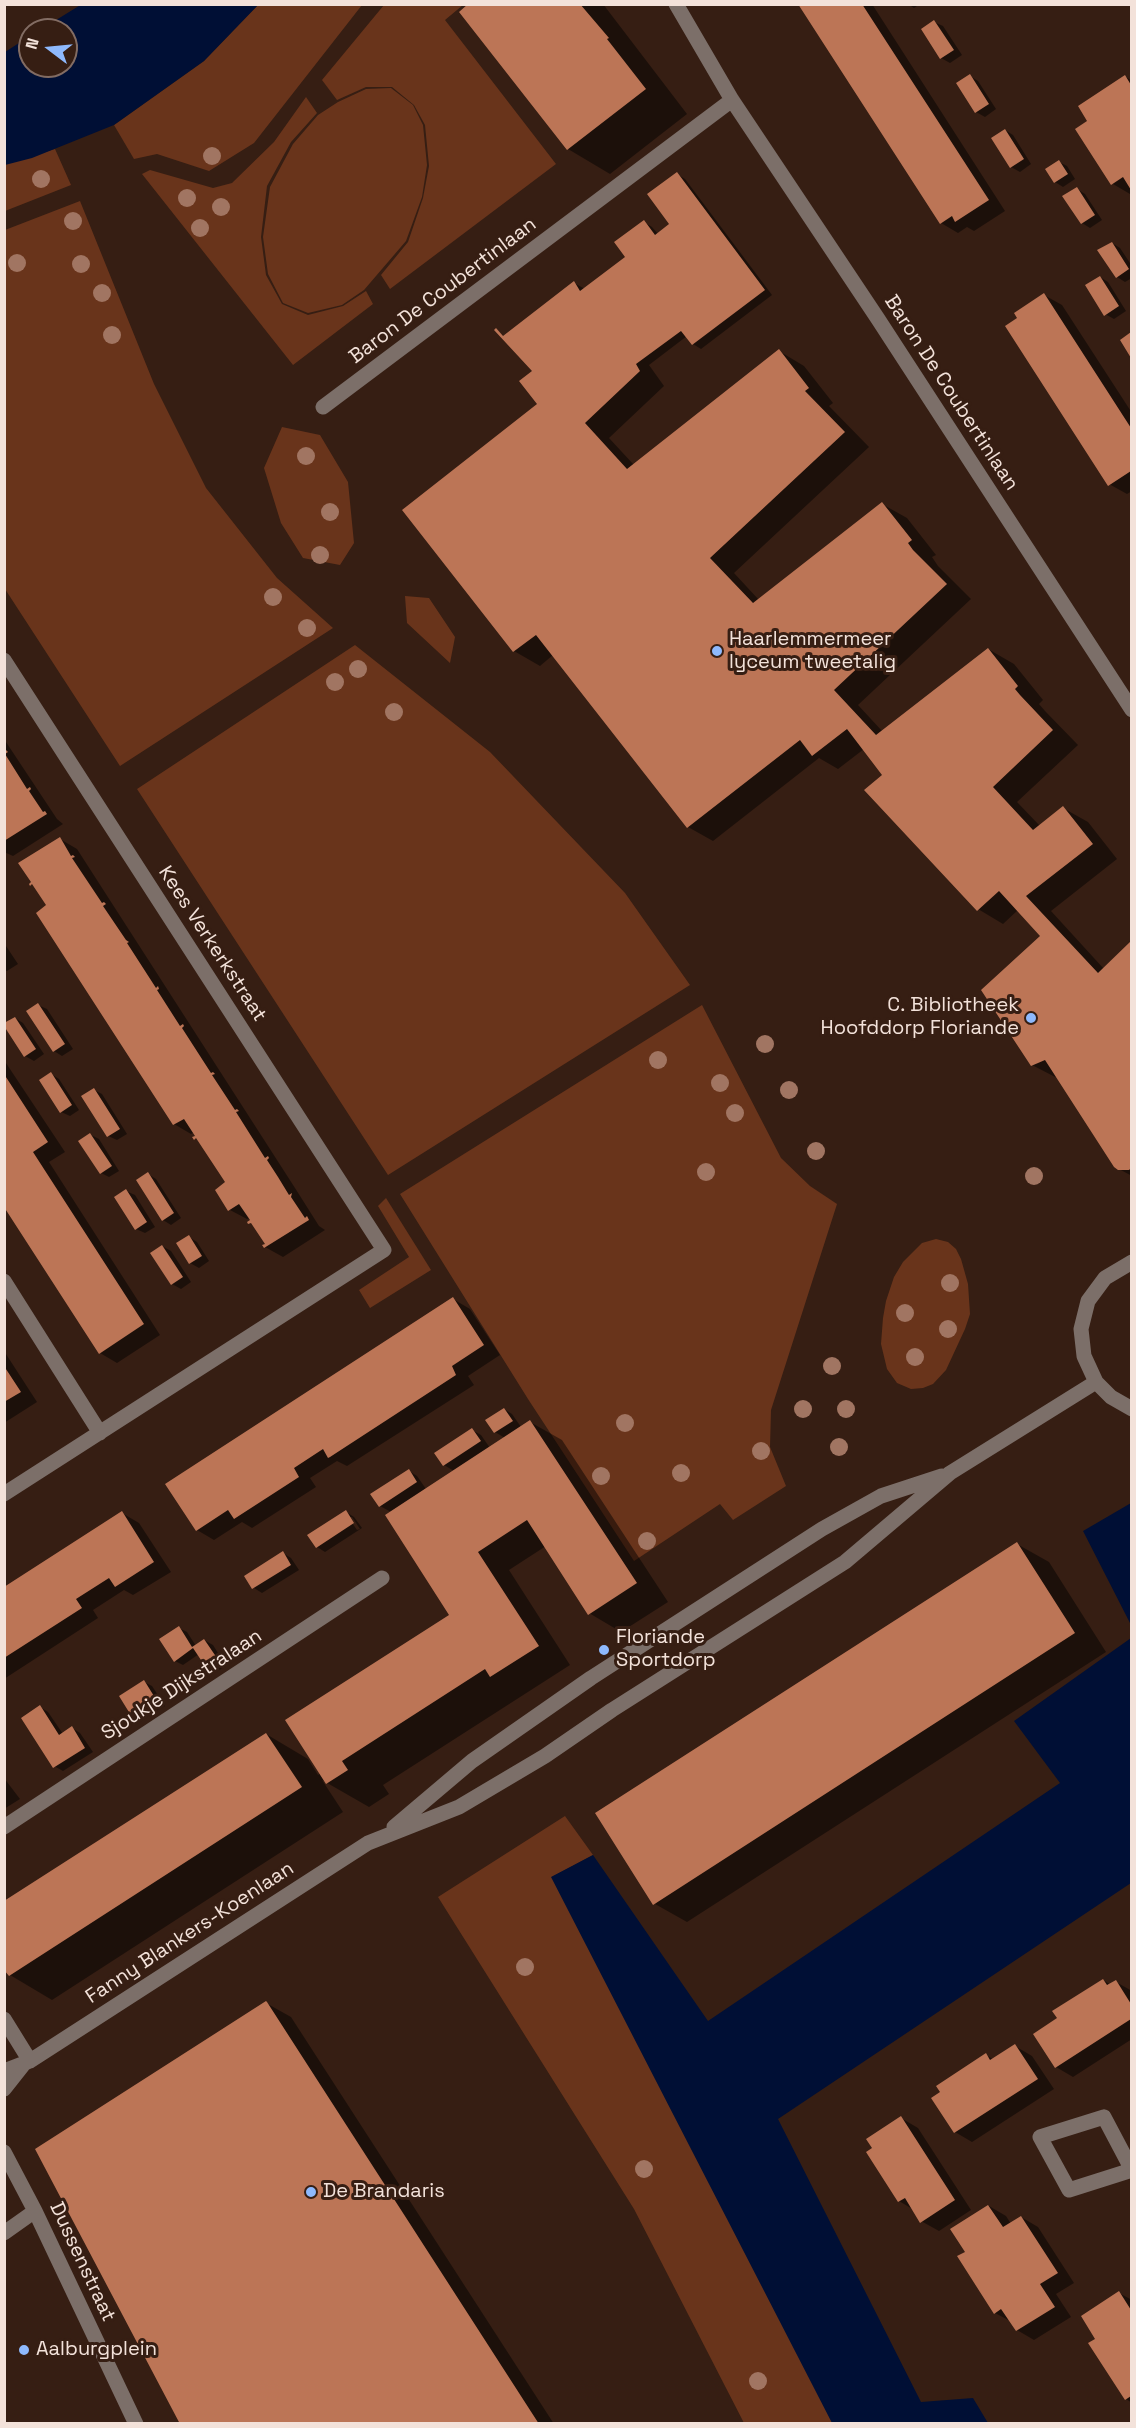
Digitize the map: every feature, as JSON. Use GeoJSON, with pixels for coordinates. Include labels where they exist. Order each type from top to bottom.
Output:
{"type":"FeatureCollection","features":[{"type":"Feature","properties":{"kind":"street","name":"Baron De Coubertinlaan"},"geometry":{"type":"LineString","coordinates":[[676,4],[732,100],[878,319],[1131,710]]}},
{"type":"Feature","properties":{"kind":"street","name":"Baron De Coubertinlaan"},"geometry":{"type":"LineString","coordinates":[[323,407],[732,100]]}},
{"type":"Feature","properties":{"kind":"street","name":"Kees Verkerkstraat"},"geometry":{"type":"LineString","coordinates":[[4,660],[384,1250],[100,1433]]}},
{"type":"Feature","properties":{"kind":"street"},"geometry":{"type":"LineString","coordinates":[[1131,1262],[1104,1278],[1088,1301],[1081,1329],[1084,1356],[1096,1382],[1111,1397],[1131,1409]]}},
{"type":"Feature","properties":{"kind":"street"},"geometry":{"type":"LineString","coordinates":[[4,1281],[100,1433],[4,1494]]}},
{"type":"Feature","properties":{"kind":"street","name":"Fanny Blankers-Koenlaan"},"geometry":{"type":"LineString","coordinates":[[4,2071],[26,2063],[229,1934],[328,1867],[381,1837],[459,1807],[545,1756],[612,1710],[844,1562],[951,1473],[1096,1382]]}},
{"type":"Feature","properties":{"kind":"street","name":"Fanny Blankers-Koenlaan"},"geometry":{"type":"LineString","coordinates":[[381,1837],[481,1754],[591,1678],[822,1528],[881,1497],[951,1473]]}},
{"type":"Feature","properties":{"kind":"street","name":"Sjoukje Dijkstralaan"},"geometry":{"type":"LineString","coordinates":[[4,1827],[382,1578]]}},
{"type":"Feature","properties":{"kind":"street"},"geometry":{"type":"LineString","coordinates":[[4,2019],[26,2063]]}},
{"type":"Feature","properties":{"kind":"street","name":"Fanny Blankers-Koenlaan"},"geometry":{"type":"LineString","coordinates":[[4,2089],[26,2063]]}},
{"type":"Feature","properties":{"kind":"street"},"geometry":{"type":"LineString","coordinates":[[1104,2117],[1131,2170],[1069,2190],[1040,2138],[1104,2117]]}},
{"type":"Feature","properties":{"kind":"street","name":"Dussenstraat"},"geometry":{"type":"LineString","coordinates":[[4,2152],[35,2211],[136,2424]]}},
{"type":"Feature","properties":{"kind":"street"},"geometry":{"type":"LineString","coordinates":[[4,2233],[35,2211]]}},
{"type":"Feature","properties":{"kind":"shaded area"},"geometry":{"type":"Polygon","coordinates":[[[258,5],[362,5],[254,143],[209,171],[157,154],[134,159],[114,125],[204,61],[258,5]]]}},
{"type":"Feature","properties":{"kind":"shaded area"},"geometry":{"type":"Polygon","coordinates":[[[384,5],[463,5],[445,20],[556,164],[390,289],[381,275],[408,242],[423,198],[429,166],[425,125],[414,105],[392,87],[366,87],[337,100],[322,80],[384,5]]]}},
{"type":"Feature","properties":{"kind":"shaded area"},"geometry":{"type":"Polygon","coordinates":[[[391,88],[413,105],[423,125],[427,165],[422,197],[406,241],[364,290],[342,305],[308,313],[283,303],[268,274],[263,237],[270,187],[293,144],[318,115],[338,102],[366,89],[391,88]]]}},
{"type":"Feature","properties":{"kind":"shaded area"},"geometry":{"type":"Polygon","coordinates":[[[306,97],[317,113],[291,142],[267,186],[261,237],[266,275],[282,304],[308,315],[343,306],[366,291],[373,304],[293,365],[142,174],[150,170],[213,188],[232,183],[274,142],[306,97]]]}},
{"type":"Feature","properties":{"kind":"shaded area"},"geometry":{"type":"Polygon","coordinates":[[[55,149],[71,185],[5,211],[5,163],[55,149]]]}},
{"type":"Feature","properties":{"kind":"shaded area"},"geometry":{"type":"Polygon","coordinates":[[[80,201],[154,384],[206,488],[277,578],[333,628],[120,766],[5,589],[5,230],[80,201]]]}},
{"type":"Feature","properties":{"kind":"shaded area"},"geometry":{"type":"Polygon","coordinates":[[[282,427],[320,435],[348,482],[354,543],[340,565],[303,558],[281,523],[264,468],[282,427]]]}},
{"type":"Feature","properties":{"kind":"shaded area"},"geometry":{"type":"Polygon","coordinates":[[[405,596],[429,598],[455,637],[450,663],[407,623],[405,596]]]}},
{"type":"Feature","properties":{"kind":"shaded area"},"geometry":{"type":"Polygon","coordinates":[[[355,645],[490,752],[625,893],[690,985],[388,1175],[137,789],[355,645]]]}},
{"type":"Feature","properties":{"kind":"shaded area"},"geometry":{"type":"Polygon","coordinates":[[[702,1005],[781,1158],[810,1186],[837,1204],[771,1410],[770,1447],[786,1486],[733,1520],[720,1504],[634,1561],[528,1399],[400,1194],[702,1005]]]}},
{"type":"Feature","properties":{"kind":"shaded area"},"geometry":{"type":"Polygon","coordinates":[[[386,1198],[431,1270],[370,1308],[359,1290],[409,1257],[378,1206],[386,1198]]]}},
{"type":"Feature","properties":{"kind":"shaded area"},"geometry":{"type":"Polygon","coordinates":[[[936,1239],[948,1242],[956,1249],[961,1259],[968,1284],[970,1314],[946,1370],[933,1384],[911,1389],[897,1383],[887,1369],[881,1344],[883,1318],[894,1277],[903,1262],[922,1243],[936,1239]]]}},
{"type":"Feature","properties":{"kind":"shaded area"},"geometry":{"type":"Polygon","coordinates":[[[565,1816],[593,1855],[552,1877],[852,2423],[744,2423],[634,2209],[438,1897],[565,1816]]]}},
{"type":"Feature","properties":{"kind":"water"},"geometry":{"type":"Polygon","coordinates":[[[82,4],[258,5],[204,61],[114,125],[32,158],[5,165],[5,52],[18,44],[18,78],[78,78],[78,18],[59,18],[82,4]]]}},
{"type":"Feature","properties":{"kind":"water"},"geometry":{"type":"Polygon","coordinates":[[[1131,1503],[1131,1625],[1083,1531],[1131,1503]]]}},
{"type":"Feature","properties":{"kind":"water"},"geometry":{"type":"Polygon","coordinates":[[[1131,1638],[1131,1883],[778,2119],[921,2402],[973,2398],[988,2423],[832,2423],[551,1877],[593,1855],[708,2021],[1060,1783],[1014,1721],[1131,1638]]]}},
{"type":"Feature","properties":{"kind":"building"},"geometry":{"type":"Polygon","coordinates":[[[468,4],[580,4],[609,38],[607,39],[646,89],[567,150],[459,12],[468,4]]]}},
{"type":"Feature","properties":{"kind":"building"},"geometry":{"type":"Polygon","coordinates":[[[798,4],[862,4],[989,200],[955,222],[952,216],[940,224],[798,4]]]}},
{"type":"Feature","properties":{"kind":"building"},"geometry":{"type":"Polygon","coordinates":[[[934,20],[954,50],[940,59],[921,29],[934,20]]]}},
{"type":"Feature","properties":{"kind":"building"},"geometry":{"type":"Polygon","coordinates":[[[970,74],[989,104],[975,113],[956,83],[970,74]]]}},
{"type":"Feature","properties":{"kind":"building"},"geometry":{"type":"Polygon","coordinates":[[[1125,75],[1131,85],[1131,190],[1123,177],[1111,185],[1075,129],[1087,121],[1078,106],[1125,75]]]}},
{"type":"Feature","properties":{"kind":"building"},"geometry":{"type":"Polygon","coordinates":[[[1005,129],[1024,159],[1010,168],[991,138],[1005,129]]]}},
{"type":"Feature","properties":{"kind":"building"},"geometry":{"type":"Polygon","coordinates":[[[1059,160],[1068,174],[1054,183],[1045,169],[1059,160]]]}},
{"type":"Feature","properties":{"kind":"building"},"geometry":{"type":"Polygon","coordinates":[[[677,172],[765,290],[692,345],[681,331],[636,364],[640,371],[585,423],[627,469],[779,349],[809,388],[805,391],[845,432],[710,558],[753,603],[882,502],[912,540],[908,543],[913,550],[947,584],[834,690],[876,735],[988,648],[1018,686],[1015,689],[1053,730],[993,787],[1033,830],[1063,806],[1093,844],[1026,896],[1098,973],[1131,941],[1131,1168],[1129,1170],[1118,1170],[1114,1167],[1045,1060],[1031,1066],[981,990],[1040,936],[999,891],[977,911],[864,790],[882,775],[847,729],[812,756],[800,740],[687,828],[536,635],[513,652],[402,510],[537,404],[519,381],[532,371],[494,330],[496,328],[503,336],[574,281],[580,291],[625,257],[614,242],[644,220],[655,235],[669,224],[647,194],[677,172]]]}},
{"type":"Feature","properties":{"kind":"building"},"geometry":{"type":"Polygon","coordinates":[[[1077,187],[1095,215],[1081,224],[1062,196],[1077,187]]]}},
{"type":"Feature","properties":{"kind":"building"},"geometry":{"type":"Polygon","coordinates":[[[1112,242],[1129,269],[1116,278],[1097,250],[1112,242]]]}},
{"type":"Feature","properties":{"kind":"building"},"geometry":{"type":"Polygon","coordinates":[[[1100,276],[1119,306],[1104,316],[1085,285],[1100,276]]]}},
{"type":"Feature","properties":{"kind":"building"},"geometry":{"type":"Polygon","coordinates":[[[1044,293],[1131,428],[1131,471],[1108,486],[1005,326],[1017,318],[1014,313],[1044,293]]]}},
{"type":"Feature","properties":{"kind":"building"},"geometry":{"type":"Polygon","coordinates":[[[1131,332],[1131,358],[1120,340],[1131,332]]]}},
{"type":"Feature","properties":{"kind":"building"},"geometry":{"type":"Polygon","coordinates":[[[4,751],[8,752],[5,754],[27,789],[30,787],[29,791],[43,812],[47,814],[4,841],[4,751]]]}},
{"type":"Feature","properties":{"kind":"building"},"geometry":{"type":"Polygon","coordinates":[[[60,837],[71,856],[75,857],[72,858],[102,903],[106,904],[103,906],[129,942],[127,943],[156,988],[158,986],[157,990],[180,1026],[183,1024],[182,1028],[211,1073],[215,1074],[212,1075],[235,1110],[239,1111],[236,1112],[265,1158],[268,1156],[267,1160],[289,1195],[292,1193],[291,1197],[305,1218],[307,1216],[309,1220],[264,1248],[262,1245],[265,1244],[251,1223],[248,1224],[250,1220],[239,1204],[228,1211],[215,1190],[225,1182],[196,1138],[194,1140],[192,1137],[195,1136],[184,1119],[173,1125],[36,913],[46,905],[32,884],[30,886],[31,882],[18,863],[60,837]]]}},
{"type":"Feature","properties":{"kind":"building"},"geometry":{"type":"Polygon","coordinates":[[[38,1003],[65,1044],[53,1052],[26,1011],[38,1003]]]}},
{"type":"Feature","properties":{"kind":"building"},"geometry":{"type":"Polygon","coordinates":[[[15,1017],[36,1049],[24,1057],[4,1026],[4,1023],[15,1017]]]}},
{"type":"Feature","properties":{"kind":"building"},"geometry":{"type":"Polygon","coordinates":[[[51,1072],[72,1105],[60,1113],[39,1080],[51,1072]]]}},
{"type":"Feature","properties":{"kind":"building"},"geometry":{"type":"Polygon","coordinates":[[[4,1074],[48,1142],[33,1152],[144,1324],[99,1354],[4,1207],[4,1074]]]}},
{"type":"Feature","properties":{"kind":"building"},"geometry":{"type":"Polygon","coordinates":[[[94,1088],[120,1129],[107,1137],[81,1096],[94,1088]]]}},
{"type":"Feature","properties":{"kind":"building"},"geometry":{"type":"Polygon","coordinates":[[[90,1133],[112,1166],[100,1174],[78,1141],[90,1133]]]}},
{"type":"Feature","properties":{"kind":"building"},"geometry":{"type":"Polygon","coordinates":[[[148,1172],[174,1213],[162,1221],[136,1180],[148,1172]]]}},
{"type":"Feature","properties":{"kind":"building"},"geometry":{"type":"Polygon","coordinates":[[[126,1189],[147,1222],[135,1230],[114,1197],[126,1189]]]}},
{"type":"Feature","properties":{"kind":"building"},"geometry":{"type":"Polygon","coordinates":[[[189,1235],[202,1256],[189,1264],[176,1243],[189,1235]]]}},
{"type":"Feature","properties":{"kind":"building"},"geometry":{"type":"Polygon","coordinates":[[[162,1245],[183,1277],[171,1285],[150,1253],[162,1245]]]}},
{"type":"Feature","properties":{"kind":"building"},"geometry":{"type":"Polygon","coordinates":[[[453,1297],[484,1345],[452,1366],[456,1375],[330,1457],[328,1458],[323,1449],[294,1468],[299,1477],[234,1519],[228,1510],[196,1531],[165,1484],[453,1297]]]}},
{"type":"Feature","properties":{"kind":"building"},"geometry":{"type":"Polygon","coordinates":[[[4,1366],[21,1392],[4,1402],[4,1366]]]}},
{"type":"Feature","properties":{"kind":"building"},"geometry":{"type":"Polygon","coordinates":[[[504,1408],[513,1421],[494,1433],[485,1420],[504,1408]]]}},
{"type":"Feature","properties":{"kind":"building"},"geometry":{"type":"Polygon","coordinates":[[[530,1420],[637,1583],[588,1615],[527,1520],[478,1552],[539,1646],[490,1677],[485,1669],[342,1761],[348,1770],[326,1784],[285,1720],[449,1615],[385,1515],[530,1420]]]}},
{"type":"Feature","properties":{"kind":"building"},"geometry":{"type":"Polygon","coordinates":[[[472,1428],[481,1441],[443,1466],[434,1453],[472,1428]]]}},
{"type":"Feature","properties":{"kind":"building"},"geometry":{"type":"Polygon","coordinates":[[[409,1469],[417,1482],[379,1507],[370,1494],[409,1469]]]}},
{"type":"Feature","properties":{"kind":"building"},"geometry":{"type":"Polygon","coordinates":[[[346,1510],[354,1523],[316,1548],[307,1535],[346,1510]]]}},
{"type":"Feature","properties":{"kind":"building"},"geometry":{"type":"Polygon","coordinates":[[[122,1511],[154,1562],[115,1587],[109,1578],[76,1599],[82,1608],[4,1658],[4,1587],[122,1511]]]}},
{"type":"Feature","properties":{"kind":"building"},"geometry":{"type":"Polygon","coordinates":[[[1017,1542],[1075,1633],[653,1905],[595,1813],[1017,1542]]]}},
{"type":"Feature","properties":{"kind":"building"},"geometry":{"type":"Polygon","coordinates":[[[283,1551],[291,1565],[252,1589],[244,1576],[283,1551]]]}},
{"type":"Feature","properties":{"kind":"building"},"geometry":{"type":"Polygon","coordinates":[[[179,1626],[192,1647],[204,1639],[219,1661],[207,1669],[193,1648],[174,1662],[159,1639],[179,1626]]]}},
{"type":"Feature","properties":{"kind":"building"},"geometry":{"type":"Polygon","coordinates":[[[144,1680],[157,1701],[132,1717],[119,1696],[144,1680]]]}},
{"type":"Feature","properties":{"kind":"building"},"geometry":{"type":"Polygon","coordinates":[[[40,1705],[59,1735],[72,1726],[85,1748],[53,1768],[21,1718],[40,1705]]]}},
{"type":"Feature","properties":{"kind":"building"},"geometry":{"type":"Polygon","coordinates":[[[266,1733],[302,1787],[9,1976],[4,1970],[4,1901],[266,1733]]]}},
{"type":"Feature","properties":{"kind":"building"},"geometry":{"type":"Polygon","coordinates":[[[1103,1979],[1107,1985],[1116,1980],[1131,2004],[1131,2019],[1055,2068],[1033,2034],[1057,2018],[1052,2011],[1103,1979]]]}},
{"type":"Feature","properties":{"kind":"building"},"geometry":{"type":"Polygon","coordinates":[[[266,2001],[539,2424],[180,2424],[35,2149],[266,2001]]]}},
{"type":"Feature","properties":{"kind":"building"},"geometry":{"type":"Polygon","coordinates":[[[1015,2044],[1038,2079],[954,2133],[931,2098],[940,2092],[936,2086],[986,2053],[990,2060],[1015,2044]]]}},
{"type":"Feature","properties":{"kind":"building"},"geometry":{"type":"Polygon","coordinates":[[[901,2116],[955,2200],[920,2223],[905,2198],[898,2202],[866,2152],[872,2148],[866,2139],[901,2116]]]}},
{"type":"Feature","properties":{"kind":"building"},"geometry":{"type":"Polygon","coordinates":[[[988,2205],[1003,2227],[1021,2216],[1058,2273],[1040,2284],[1055,2307],[1016,2331],[1001,2309],[994,2314],[957,2256],[965,2252],[950,2229],[988,2205]]]}},
{"type":"Feature","properties":{"kind":"building"},"geometry":{"type":"Polygon","coordinates":[[[1119,2291],[1131,2310],[1131,2396],[1125,2400],[1088,2343],[1095,2339],[1081,2316],[1119,2291]]]}},
{"type":"Feature","properties":{"kind":"place","name":"Haarlemmermeer lyceum tweetalig"},"geometry":{"type":"Point","coordinates":[717,651]}},
{"type":"Feature","properties":{"kind":"place","name":"C. Bibliotheek Hoofddorp Floriande"},"geometry":{"type":"Point","coordinates":[1031,1018]}},
{"type":"Feature","properties":{"kind":"place","name":"Floriande Sportdorp"},"geometry":{"type":"Point","coordinates":[604,1650]}},
{"type":"Feature","properties":{"kind":"place","name":"De Brandaris"},"geometry":{"type":"Point","coordinates":[311,2192]}},
{"type":"Feature","properties":{"kind":"place","name":"Aalburgplein"},"geometry":{"type":"Point","coordinates":[24,2350]}}]}
